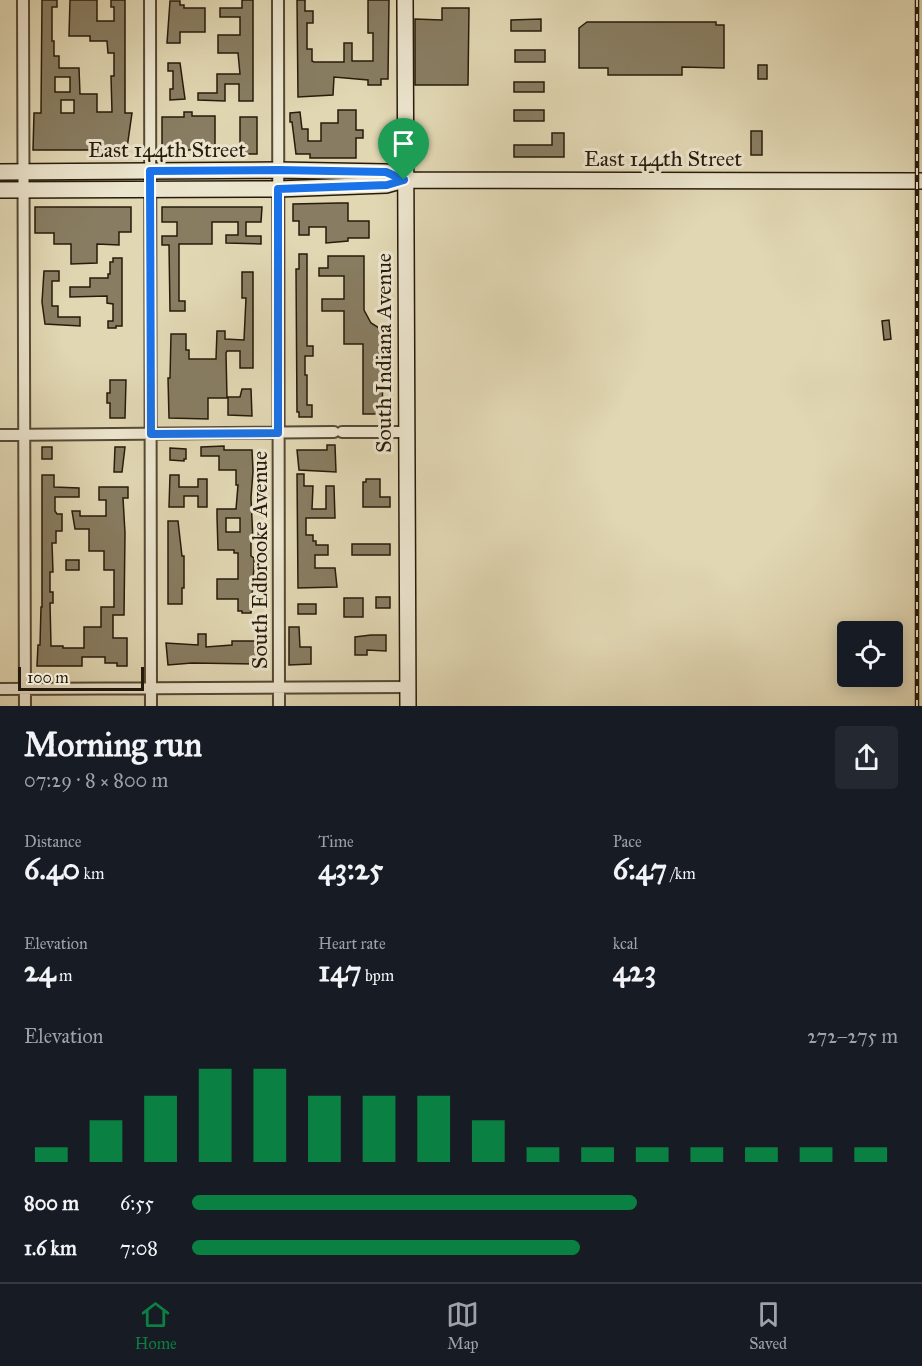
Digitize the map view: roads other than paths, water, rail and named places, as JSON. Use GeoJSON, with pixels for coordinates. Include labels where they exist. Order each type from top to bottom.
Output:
{"type":"FeatureCollection","features":[{"type":"Feature","properties":{"kind":"street"},"geometry":{"type":"LineString","coordinates":[[23,0],[25,706]]}},
{"type":"Feature","properties":{"kind":"street"},"geometry":{"type":"LineString","coordinates":[[150,0],[152,706]]}},
{"type":"Feature","properties":{"kind":"street","name":"South Edbrooke Avenue"},"geometry":{"type":"LineString","coordinates":[[278,0],[279,706]]}},
{"type":"Feature","properties":{"kind":"street","name":"South Indiana Avenue"},"geometry":{"type":"LineString","coordinates":[[405,0],[408,706]]}},
{"type":"Feature","properties":{"kind":"street","name":"East 144th Street"},"geometry":{"type":"LineString","coordinates":[[0,172],[278,170],[386,172],[404,180]]}},
{"type":"Feature","properties":{"kind":"street","name":"East 144th Street"},"geometry":{"type":"LineString","coordinates":[[0,190],[278,189],[387,185],[404,180],[922,181]]}},
{"type":"Feature","properties":{"kind":"street"},"geometry":{"type":"LineString","coordinates":[[0,435],[406,432]]}},
{"type":"Feature","properties":{"kind":"street"},"geometry":{"type":"LineString","coordinates":[[0,688],[408,687]]}},
{"type":"Feature","properties":{"kind":"railway"},"geometry":{"type":"LineString","coordinates":[[917,0],[917,706]]}}]}
